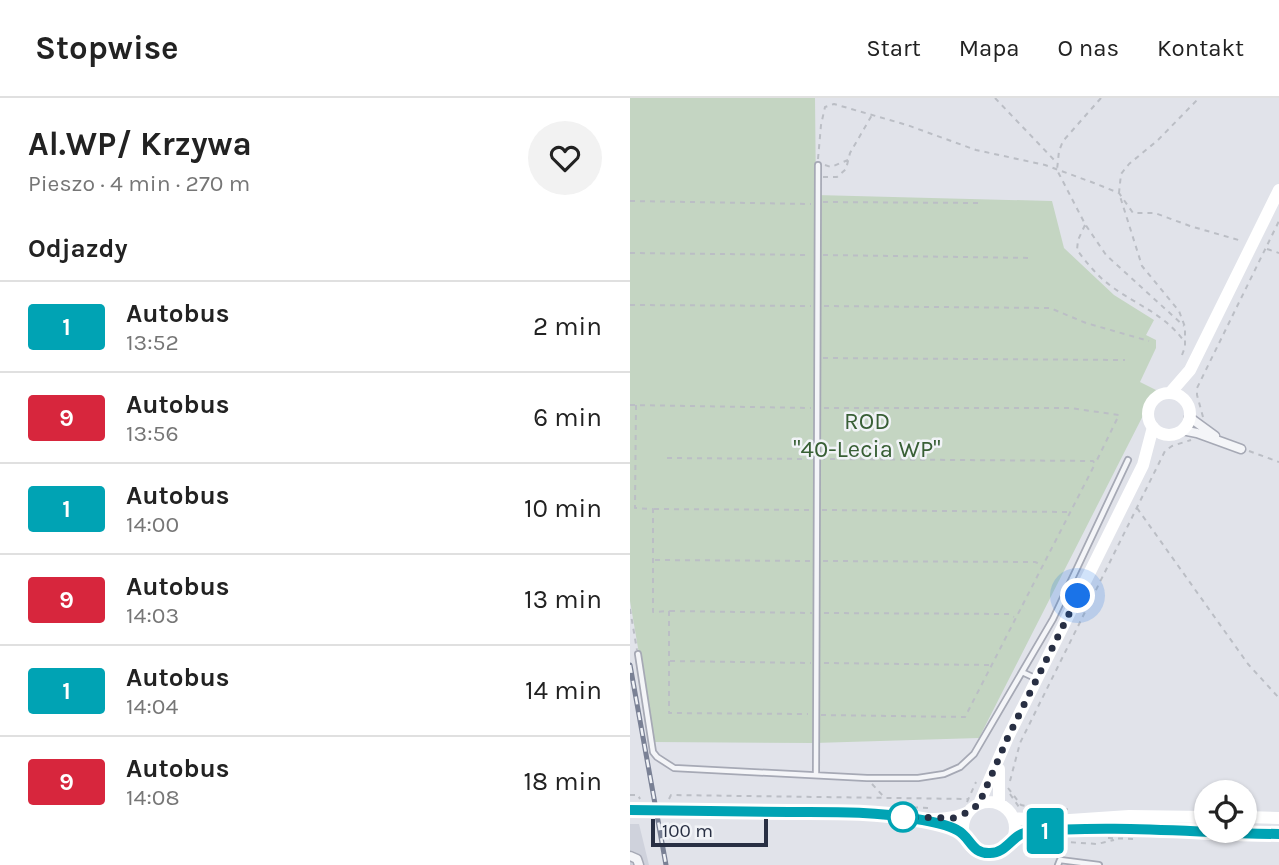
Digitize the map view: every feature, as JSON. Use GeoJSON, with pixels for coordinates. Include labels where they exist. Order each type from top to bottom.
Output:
{"type":"FeatureCollection","features":[{"type":"Feature","properties":{"kind":"main road"},"geometry":{"type":"LineString","coordinates":[[1170,394],[1190,370],[1259,247],[1279,190]]}},
{"type":"Feature","properties":{"kind":"main road"},"geometry":{"type":"LineString","coordinates":[[1184,400],[1190,370]]}},
{"type":"Feature","properties":{"kind":"main road"},"geometry":{"type":"LineString","coordinates":[[1143,464],[1161,439],[1182,430],[1189,417],[1188,406],[1184,400],[1170,394],[1158,396],[1151,403],[1148,416],[1158,432],[1168,435]]}},
{"type":"Feature","properties":{"kind":"main road"},"geometry":{"type":"LineString","coordinates":[[965,838],[964,822],[1000,757],[1143,464],[1153,427]]}},
{"type":"Feature","properties":{"kind":"main road"},"geometry":{"type":"LineString","coordinates":[[999,804],[1000,757]]}},
{"type":"Feature","properties":{"kind":"main road"},"geometry":{"type":"LineString","coordinates":[[630,810],[828,812],[954,818],[972,805],[989,802],[999,804],[1013,818],[1013,838]]}},
{"type":"Feature","properties":{"kind":"main road"},"geometry":{"type":"LineString","coordinates":[[1013,818],[1055,821],[1129,816],[1194,817]]}},
{"type":"Feature","properties":{"kind":"main road"},"geometry":{"type":"LineString","coordinates":[[1257,817],[1279,818]]}},
{"type":"Feature","properties":{"kind":"main road"},"geometry":{"type":"LineString","coordinates":[[915,818],[954,828],[974,849],[989,853],[1004,849],[1013,838],[1031,831],[1112,827],[1194,831]]}},
{"type":"Feature","properties":{"kind":"main road"},"geometry":{"type":"LineString","coordinates":[[1257,833],[1279,834]]}},
{"type":"Feature","properties":{"kind":"street"},"geometry":{"type":"LineString","coordinates":[[1189,417],[1198,429],[1241,449]]}},
{"type":"Feature","properties":{"kind":"street"},"geometry":{"type":"LineString","coordinates":[[1182,430],[1198,429]]}},
{"type":"Feature","properties":{"kind":"street"},"geometry":{"type":"LineString","coordinates":[[630,856],[637,859],[639,865]]}},
{"type":"Feature","properties":{"kind":"lane"},"geometry":{"type":"LineString","coordinates":[[816,774],[818,165]]}},
{"type":"Feature","properties":{"kind":"lane"},"geometry":{"type":"LineString","coordinates":[[638,654],[653,752],[668,765],[681,769],[867,778],[918,778],[944,774],[960,767],[974,754],[996,720],[1069,590],[1088,542],[1128,460]]}},
{"type":"Feature","properties":{"kind":"lane"},"geometry":{"type":"LineString","coordinates":[[1021,672],[1037,679]]}},
{"type":"Feature","properties":{"kind":"lane"},"geometry":{"type":"LineString","coordinates":[[1058,865],[1060,860],[1099,865]]}},
{"type":"Feature","properties":{"kind":"path"},"geometry":{"type":"LineString","coordinates":[[995,98],[1057,163]]}},
{"type":"Feature","properties":{"kind":"path"},"geometry":{"type":"LineString","coordinates":[[1101,98],[1063,141],[1057,170],[1085,224],[1106,255],[1185,327]]}},
{"type":"Feature","properties":{"kind":"path"},"geometry":{"type":"LineString","coordinates":[[1182,355],[1185,327],[1179,311],[1142,266],[1119,193],[1121,174],[1129,164],[1199,98]]}},
{"type":"Feature","properties":{"kind":"path"},"geometry":{"type":"LineString","coordinates":[[872,115],[861,131],[846,169],[833,178],[822,177],[818,165],[821,125],[825,107],[834,104],[907,125],[976,150],[1057,170],[1119,193],[1133,213],[1155,213],[1279,253]]}},
{"type":"Feature","properties":{"kind":"path"},"geometry":{"type":"LineString","coordinates":[[819,155],[826,166],[831,167],[848,160]]}},
{"type":"Feature","properties":{"kind":"path"},"geometry":{"type":"LineString","coordinates":[[630,201],[982,203]]}},
{"type":"Feature","properties":{"kind":"path"},"geometry":{"type":"LineString","coordinates":[[1012,774],[1020,743],[1165,452],[1172,446],[1194,438],[1203,419],[1197,388],[1259,247],[1279,221]]}},
{"type":"Feature","properties":{"kind":"path"},"geometry":{"type":"LineString","coordinates":[[1085,224],[1077,250],[1093,270],[1111,286],[1172,325],[1185,345]]}},
{"type":"Feature","properties":{"kind":"path"},"geometry":{"type":"LineString","coordinates":[[630,253],[1032,258]]}},
{"type":"Feature","properties":{"kind":"path"},"geometry":{"type":"LineString","coordinates":[[630,305],[1050,308],[1086,323],[1149,341]]}},
{"type":"Feature","properties":{"kind":"path"},"geometry":{"type":"LineString","coordinates":[[819,358],[1125,360]]}},
{"type":"Feature","properties":{"kind":"path"},"geometry":{"type":"LineString","coordinates":[[630,405],[1070,408],[1119,415],[965,717],[669,713],[669,611]]}},
{"type":"Feature","properties":{"kind":"path"},"geometry":{"type":"LineString","coordinates":[[636,405],[635,508],[1069,512]]}},
{"type":"Feature","properties":{"kind":"path"},"geometry":{"type":"LineString","coordinates":[[1241,449],[1260,453],[1279,462]]}},
{"type":"Feature","properties":{"kind":"path"},"geometry":{"type":"LineString","coordinates":[[667,458],[1093,461],[1094,464]]}},
{"type":"Feature","properties":{"kind":"path"},"geometry":{"type":"LineString","coordinates":[[1137,508],[1248,664],[1279,698]]}},
{"type":"Feature","properties":{"kind":"path"},"geometry":{"type":"LineString","coordinates":[[653,509],[653,612],[1009,614],[1015,617]]}},
{"type":"Feature","properties":{"kind":"path"},"geometry":{"type":"LineString","coordinates":[[653,560],[1035,562],[1042,565]]}},
{"type":"Feature","properties":{"kind":"path"},"geometry":{"type":"LineString","coordinates":[[630,609],[638,654]]}},
{"type":"Feature","properties":{"kind":"path"},"geometry":{"type":"LineString","coordinates":[[669,661],[992,665]]}},
{"type":"Feature","properties":{"kind":"path"},"geometry":{"type":"LineString","coordinates":[[867,778],[885,798]]}},
{"type":"Feature","properties":{"kind":"path"},"geometry":{"type":"LineString","coordinates":[[630,795],[639,796]]}},
{"type":"Feature","properties":{"kind":"path"},"geometry":{"type":"LineString","coordinates":[[671,795],[885,798],[972,805]]}},
{"type":"Feature","properties":{"kind":"shaded area"},"geometry":{"type":"Polygon","coordinates":[[[630,824],[639,824],[649,865],[630,865],[630,824]]]}},
{"type":"Feature","properties":{"kind":"green space","name":"ROD \"40-Lecia WP\""},"geometry":{"type":"Polygon","coordinates":[[[630,98],[815,98],[816,195],[1052,201],[1064,248],[1114,295],[1154,320],[1146,335],[1156,340],[1156,348],[1140,382],[1156,390],[979,738],[814,743],[654,742],[630,601],[630,98]]]}},
{"type":"Feature","properties":{"kind":"railway"},"geometry":{"type":"LineString","coordinates":[[630,665],[666,865]]}},
{"type":"Feature","properties":{"kind":"bus line","name":"1"},"geometry":{"type":"LineString","coordinates":[[630,810],[828,812],[915,818],[954,828],[961,832],[974,849],[983,853],[1004,849],[1013,838],[1031,831],[1112,827],[1195,833],[1279,834]]}},
{"type":"Feature","properties":{"kind":"route"},"geometry":{"type":"LineString","coordinates":[[903,817],[954,818],[979,804],[1008,737],[1078,596]]}}]}
